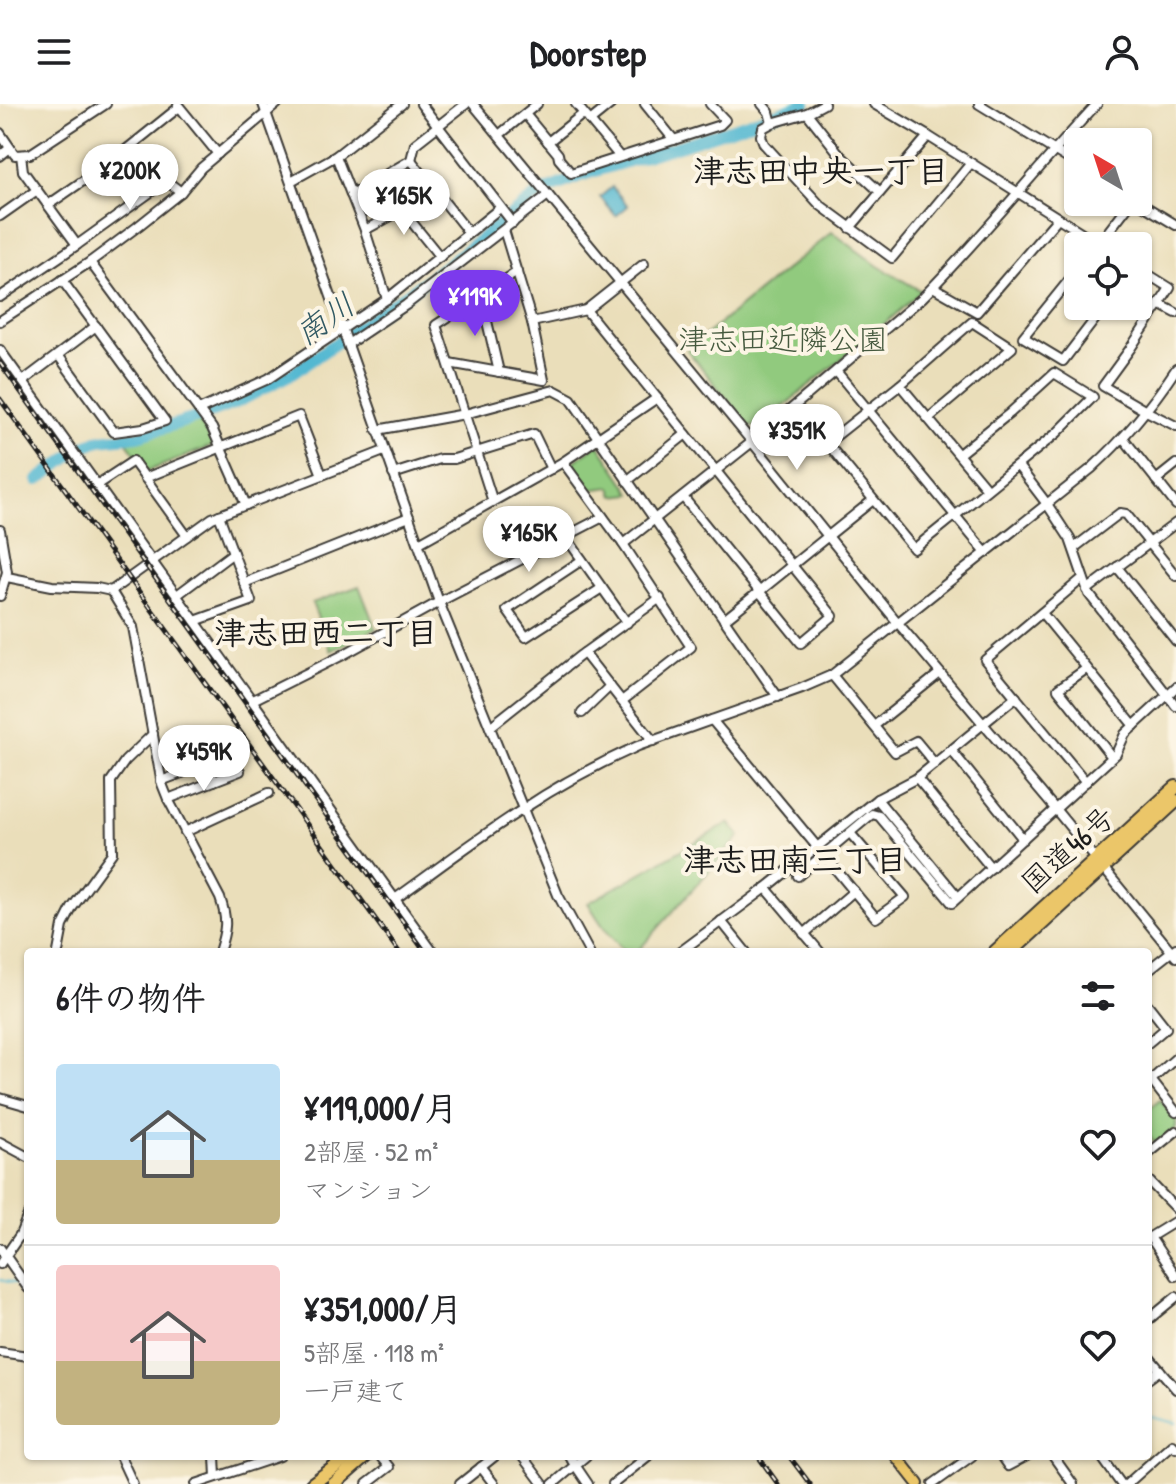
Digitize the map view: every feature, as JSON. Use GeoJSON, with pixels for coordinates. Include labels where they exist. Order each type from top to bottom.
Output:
{"type":"FeatureCollection","features":[{"type":"Feature","properties":{"kind":"highway","name":"国道46号"},"geometry":{"type":"LineString","coordinates":[[1015,948],[1176,787]]}},
{"type":"Feature","properties":{"kind":"highway","name":"国道46号"},"geometry":{"type":"LineString","coordinates":[[1000,948],[1176,801]]}},
{"type":"Feature","properties":{"kind":"highway"},"geometry":{"type":"LineString","coordinates":[[312,1484],[345,1460]]}},
{"type":"Feature","properties":{"kind":"highway"},"geometry":{"type":"LineString","coordinates":[[334,1484],[361,1460]]}},
{"type":"Feature","properties":{"kind":"main road"},"geometry":{"type":"LineString","coordinates":[[899,1460],[918,1484]]}},
{"type":"Feature","properties":{"kind":"street"},"geometry":{"type":"LineString","coordinates":[[0,133],[15,155],[30,154],[106,104]]}},
{"type":"Feature","properties":{"kind":"street"},"geometry":{"type":"LineString","coordinates":[[0,321],[90,262],[181,192],[201,168],[265,109],[277,104]]}},
{"type":"Feature","properties":{"kind":"street"},"geometry":{"type":"LineString","coordinates":[[291,181],[336,156],[402,104]]}},
{"type":"Feature","properties":{"kind":"street"},"geometry":{"type":"LineString","coordinates":[[421,104],[513,223]]}},
{"type":"Feature","properties":{"kind":"street"},"geometry":{"type":"LineString","coordinates":[[351,195],[411,160],[415,144],[466,104]]}},
{"type":"Feature","properties":{"kind":"street"},"geometry":{"type":"LineString","coordinates":[[473,104],[898,623],[1174,952],[1152,967]]}},
{"type":"Feature","properties":{"kind":"street"},"geometry":{"type":"LineString","coordinates":[[499,135],[537,104]]}},
{"type":"Feature","properties":{"kind":"street"},"geometry":{"type":"LineString","coordinates":[[576,104],[620,157]]}},
{"type":"Feature","properties":{"kind":"street"},"geometry":{"type":"LineString","coordinates":[[548,142],[611,104]]}},
{"type":"Feature","properties":{"kind":"street"},"geometry":{"type":"LineString","coordinates":[[645,104],[674,140]]}},
{"type":"Feature","properties":{"kind":"street"},"geometry":{"type":"LineString","coordinates":[[525,114],[571,173],[720,125],[725,120],[710,104]]}},
{"type":"Feature","properties":{"kind":"street"},"geometry":{"type":"LineString","coordinates":[[762,104],[771,115]]}},
{"type":"Feature","properties":{"kind":"street"},"geometry":{"type":"LineString","coordinates":[[771,115],[807,113],[824,104]]}},
{"type":"Feature","properties":{"kind":"street"},"geometry":{"type":"LineString","coordinates":[[874,104],[1080,232]]}},
{"type":"Feature","properties":{"kind":"street"},"geometry":{"type":"LineString","coordinates":[[979,104],[1064,156]]}},
{"type":"Feature","properties":{"kind":"street"},"geometry":{"type":"LineString","coordinates":[[623,544],[752,442],[933,287],[1097,104]]}},
{"type":"Feature","properties":{"kind":"street"},"geometry":{"type":"LineString","coordinates":[[48,205],[112,161],[178,106],[218,154]]}},
{"type":"Feature","properties":{"kind":"street"},"geometry":{"type":"LineString","coordinates":[[265,109],[439,602],[558,895],[587,948]]}},
{"type":"Feature","properties":{"kind":"street"},"geometry":{"type":"LineString","coordinates":[[807,113],[841,156],[880,192]]}},
{"type":"Feature","properties":{"kind":"street"},"geometry":{"type":"LineString","coordinates":[[771,115],[761,136],[764,144],[820,205],[892,258],[971,163]]}},
{"type":"Feature","properties":{"kind":"street"},"geometry":{"type":"LineString","coordinates":[[850,228],[928,136]]}},
{"type":"Feature","properties":{"kind":"street"},"geometry":{"type":"LineString","coordinates":[[0,156],[10,148]]}},
{"type":"Feature","properties":{"kind":"street"},"geometry":{"type":"LineString","coordinates":[[21,155],[23,171],[77,245]]}},
{"type":"Feature","properties":{"kind":"street"},"geometry":{"type":"LineString","coordinates":[[336,156],[365,230],[387,299]]}},
{"type":"Feature","properties":{"kind":"street"},"geometry":{"type":"LineString","coordinates":[[411,160],[469,233]]}},
{"type":"Feature","properties":{"kind":"street"},"geometry":{"type":"LineString","coordinates":[[0,297],[162,184],[168,182],[181,192]]}},
{"type":"Feature","properties":{"kind":"street"},"geometry":{"type":"LineString","coordinates":[[0,216],[37,190]]}},
{"type":"Feature","properties":{"kind":"street"},"geometry":{"type":"LineString","coordinates":[[348,344],[406,305],[548,195]]}},
{"type":"Feature","properties":{"kind":"street"},"geometry":{"type":"LineString","coordinates":[[199,410],[268,379],[387,299],[500,208]]}},
{"type":"Feature","properties":{"kind":"street"},"geometry":{"type":"LineString","coordinates":[[365,230],[402,210],[440,257]]}},
{"type":"Feature","properties":{"kind":"street"},"geometry":{"type":"LineString","coordinates":[[1152,210],[1176,225]]}},
{"type":"Feature","properties":{"kind":"street"},"geometry":{"type":"LineString","coordinates":[[933,287],[977,312],[1058,218]]}},
{"type":"Feature","properties":{"kind":"street"},"geometry":{"type":"LineString","coordinates":[[449,363],[544,380],[532,322],[504,230]]}},
{"type":"Feature","properties":{"kind":"street"},"geometry":{"type":"LineString","coordinates":[[90,262],[212,428],[246,505]]}},
{"type":"Feature","properties":{"kind":"street"},"geometry":{"type":"LineString","coordinates":[[532,322],[586,310],[644,264]]}},
{"type":"Feature","properties":{"kind":"street"},"geometry":{"type":"LineString","coordinates":[[493,502],[436,325],[517,272]]}},
{"type":"Feature","properties":{"kind":"street"},"geometry":{"type":"LineString","coordinates":[[1152,277],[1170,288],[1103,386],[1176,426]]}},
{"type":"Feature","properties":{"kind":"street"},"geometry":{"type":"LineString","coordinates":[[58,355],[114,432],[165,421],[62,280]]}},
{"type":"Feature","properties":{"kind":"street"},"geometry":{"type":"LineString","coordinates":[[1064,286],[1023,337],[1063,361],[1094,320]]}},
{"type":"Feature","properties":{"kind":"street"},"geometry":{"type":"LineString","coordinates":[[481,296],[499,372]]}},
{"type":"Feature","properties":{"kind":"street"},"geometry":{"type":"LineString","coordinates":[[1159,304],[1176,313]]}},
{"type":"Feature","properties":{"kind":"street"},"geometry":{"type":"LineString","coordinates":[[586,310],[833,616],[801,643],[683,497]]}},
{"type":"Feature","properties":{"kind":"street"},"geometry":{"type":"LineString","coordinates":[[929,418],[1012,348],[972,322],[827,443],[914,549],[1057,433],[1093,397],[1054,373],[959,454]]}},
{"type":"Feature","properties":{"kind":"street"},"geometry":{"type":"LineString","coordinates":[[23,381],[96,326]]}},
{"type":"Feature","properties":{"kind":"street"},"geometry":{"type":"LineString","coordinates":[[0,350],[430,948]]}},
{"type":"Feature","properties":{"kind":"street"},"geometry":{"type":"LineString","coordinates":[[395,899],[522,809],[572,779],[653,741],[832,675],[1092,468],[1124,439],[1176,369]]}},
{"type":"Feature","properties":{"kind":"street"},"geometry":{"type":"LineString","coordinates":[[836,371],[986,553]]}},
{"type":"Feature","properties":{"kind":"street"},"geometry":{"type":"LineString","coordinates":[[900,385],[987,489]]}},
{"type":"Feature","properties":{"kind":"street"},"geometry":{"type":"LineString","coordinates":[[377,430],[465,414],[554,390],[571,399],[778,697]]}},
{"type":"Feature","properties":{"kind":"street"},"geometry":{"type":"LineString","coordinates":[[419,543],[563,462],[657,398]]}},
{"type":"Feature","properties":{"kind":"street"},"geometry":{"type":"LineString","coordinates":[[145,478],[299,416],[322,475]]}},
{"type":"Feature","properties":{"kind":"street"},"geometry":{"type":"LineString","coordinates":[[393,474],[534,434],[551,469]]}},
{"type":"Feature","properties":{"kind":"street"},"geometry":{"type":"LineString","coordinates":[[627,481],[686,434]]}},
{"type":"Feature","properties":{"kind":"street"},"geometry":{"type":"LineString","coordinates":[[1124,439],[1176,505]]}},
{"type":"Feature","properties":{"kind":"street"},"geometry":{"type":"LineString","coordinates":[[111,591],[212,518],[384,451]]}},
{"type":"Feature","properties":{"kind":"street"},"geometry":{"type":"LineString","coordinates":[[98,484],[133,461],[187,536]]}},
{"type":"Feature","properties":{"kind":"street"},"geometry":{"type":"LineString","coordinates":[[563,462],[623,544],[691,647],[622,701]]}},
{"type":"Feature","properties":{"kind":"street"},"geometry":{"type":"LineString","coordinates":[[1156,480],[1176,464]]}},
{"type":"Feature","properties":{"kind":"street"},"geometry":{"type":"LineString","coordinates":[[1018,466],[1064,527],[1087,590],[1176,706]]}},
{"type":"Feature","properties":{"kind":"street"},"geometry":{"type":"LineString","coordinates":[[724,620],[873,500]]}},
{"type":"Feature","properties":{"kind":"street"},"geometry":{"type":"LineString","coordinates":[[1074,548],[1120,513],[1126,514],[1176,576]]}},
{"type":"Feature","properties":{"kind":"street"},"geometry":{"type":"LineString","coordinates":[[195,621],[251,601],[219,515]]}},
{"type":"Feature","properties":{"kind":"street"},"geometry":{"type":"LineString","coordinates":[[244,583],[409,517]]}},
{"type":"Feature","properties":{"kind":"street"},"geometry":{"type":"LineString","coordinates":[[253,700],[603,517]]}},
{"type":"Feature","properties":{"kind":"street"},"geometry":{"type":"LineString","coordinates":[[1087,590],[1176,523]]}},
{"type":"Feature","properties":{"kind":"street"},"geometry":{"type":"LineString","coordinates":[[0,530],[7,577],[0,596]]}},
{"type":"Feature","properties":{"kind":"street"},"geometry":{"type":"LineString","coordinates":[[566,537],[627,623]]}},
{"type":"Feature","properties":{"kind":"street"},"geometry":{"type":"LineString","coordinates":[[177,595],[233,553]]}},
{"type":"Feature","properties":{"kind":"street"},"geometry":{"type":"LineString","coordinates":[[582,560],[507,610],[526,637],[602,588]]}},
{"type":"Feature","properties":{"kind":"street"},"geometry":{"type":"LineString","coordinates":[[1117,567],[1176,641]]}},
{"type":"Feature","properties":{"kind":"street"},"geometry":{"type":"LineString","coordinates":[[7,577],[52,586],[111,591],[133,627],[161,781],[225,912],[227,924],[220,948]]}},
{"type":"Feature","properties":{"kind":"street"},"geometry":{"type":"LineString","coordinates":[[1083,578],[985,660],[1086,782]]}},
{"type":"Feature","properties":{"kind":"street"},"geometry":{"type":"LineString","coordinates":[[490,727],[660,598]]}},
{"type":"Feature","properties":{"kind":"street"},"geometry":{"type":"LineString","coordinates":[[1042,613],[1134,726]]}},
{"type":"Feature","properties":{"kind":"street"},"geometry":{"type":"LineString","coordinates":[[584,653],[653,741]]}},
{"type":"Feature","properties":{"kind":"street"},"geometry":{"type":"LineString","coordinates":[[1086,669],[1058,689],[1112,757]]}},
{"type":"Feature","properties":{"kind":"street"},"geometry":{"type":"LineString","coordinates":[[874,726],[940,673]]}},
{"type":"Feature","properties":{"kind":"street"},"geometry":{"type":"LineString","coordinates":[[832,675],[895,752],[916,741],[935,764]]}},
{"type":"Feature","properties":{"kind":"street"},"geometry":{"type":"LineString","coordinates":[[582,713],[610,686]]}},
{"type":"Feature","properties":{"kind":"street"},"geometry":{"type":"LineString","coordinates":[[687,948],[766,888],[850,833],[872,814],[879,816],[952,903],[1116,754],[1125,734],[1176,687]]}},
{"type":"Feature","properties":{"kind":"street"},"geometry":{"type":"LineString","coordinates":[[798,876],[821,850],[877,799],[917,778],[1016,697]]}},
{"type":"Feature","properties":{"kind":"street"},"geometry":{"type":"LineString","coordinates":[[712,720],[876,918],[905,897],[850,833]]}},
{"type":"Feature","properties":{"kind":"street"},"geometry":{"type":"LineString","coordinates":[[59,948],[63,926],[72,908],[112,853],[111,781],[125,761],[153,734]]}},
{"type":"Feature","properties":{"kind":"street"},"geometry":{"type":"LineString","coordinates":[[952,751],[1023,839]]}},
{"type":"Feature","properties":{"kind":"street"},"geometry":{"type":"LineString","coordinates":[[161,781],[208,763],[214,781]]}},
{"type":"Feature","properties":{"kind":"street"},"geometry":{"type":"LineString","coordinates":[[168,799],[240,771]]}},
{"type":"Feature","properties":{"kind":"street"},"geometry":{"type":"LineString","coordinates":[[917,778],[991,868]]}},
{"type":"Feature","properties":{"kind":"street"},"geometry":{"type":"LineString","coordinates":[[185,832],[269,793]]}},
{"type":"Feature","properties":{"kind":"street"},"geometry":{"type":"LineString","coordinates":[[877,799],[958,897]]}},
{"type":"Feature","properties":{"kind":"street"},"geometry":{"type":"LineString","coordinates":[[766,888],[816,948]]}},
{"type":"Feature","properties":{"kind":"street"},"geometry":{"type":"LineString","coordinates":[[804,934],[854,891]]}},
{"type":"Feature","properties":{"kind":"street"},"geometry":{"type":"LineString","coordinates":[[721,921],[743,948]]}},
{"type":"Feature","properties":{"kind":"street"},"geometry":{"type":"LineString","coordinates":[[1152,1010],[1166,1028],[1152,1040]]}},
{"type":"Feature","properties":{"kind":"street"},"geometry":{"type":"LineString","coordinates":[[1152,1079],[1176,1058]]}},
{"type":"Feature","properties":{"kind":"street"},"geometry":{"type":"LineString","coordinates":[[1152,1081],[1176,1112]]}},
{"type":"Feature","properties":{"kind":"street"},"geometry":{"type":"LineString","coordinates":[[0,1098],[24,1105]]}},
{"type":"Feature","properties":{"kind":"street"},"geometry":{"type":"LineString","coordinates":[[1152,1151],[1176,1131]]}},
{"type":"Feature","properties":{"kind":"street"},"geometry":{"type":"LineString","coordinates":[[0,1142],[24,1155]]}},
{"type":"Feature","properties":{"kind":"street"},"geometry":{"type":"LineString","coordinates":[[1152,1184],[1176,1209]]}},
{"type":"Feature","properties":{"kind":"street"},"geometry":{"type":"LineString","coordinates":[[1152,1234],[1176,1221]]}},
{"type":"Feature","properties":{"kind":"street"},"geometry":{"type":"LineString","coordinates":[[3,1260],[24,1225]]}},
{"type":"Feature","properties":{"kind":"street"},"geometry":{"type":"LineString","coordinates":[[1152,1240],[1176,1276]]}},
{"type":"Feature","properties":{"kind":"street"},"geometry":{"type":"LineString","coordinates":[[0,1248],[3,1260],[24,1283]]}},
{"type":"Feature","properties":{"kind":"street"},"geometry":{"type":"LineString","coordinates":[[1152,1317],[1176,1297]]}},
{"type":"Feature","properties":{"kind":"street"},"geometry":{"type":"LineString","coordinates":[[0,1352],[24,1355]]}},
{"type":"Feature","properties":{"kind":"street"},"geometry":{"type":"LineString","coordinates":[[1152,1361],[1176,1389]]}},
{"type":"Feature","properties":{"kind":"street"},"geometry":{"type":"LineString","coordinates":[[1152,1376],[1160,1370]]}},
{"type":"Feature","properties":{"kind":"street"},"geometry":{"type":"LineString","coordinates":[[1104,1460],[1124,1484],[1172,1444],[1176,1448]]}},
{"type":"Feature","properties":{"kind":"street"},"geometry":{"type":"LineString","coordinates":[[122,1460],[133,1484]]}},
{"type":"Feature","properties":{"kind":"street"},"geometry":{"type":"LineString","coordinates":[[215,1460],[216,1477]]}},
{"type":"Feature","properties":{"kind":"street"},"geometry":{"type":"LineString","coordinates":[[196,1484],[268,1460]]}},
{"type":"Feature","properties":{"kind":"street"},"geometry":{"type":"LineString","coordinates":[[367,1484],[389,1467],[384,1460]]}},
{"type":"Feature","properties":{"kind":"street"},"geometry":{"type":"LineString","coordinates":[[460,1484],[490,1460]]}},
{"type":"Feature","properties":{"kind":"street"},"geometry":{"type":"LineString","coordinates":[[525,1460],[543,1484]]}},
{"type":"Feature","properties":{"kind":"street"},"geometry":{"type":"LineString","coordinates":[[572,1460],[588,1484]]}},
{"type":"Feature","properties":{"kind":"street"},"geometry":{"type":"LineString","coordinates":[[553,1484],[581,1460]]}},
{"type":"Feature","properties":{"kind":"street"},"geometry":{"type":"LineString","coordinates":[[613,1484],[643,1460]]}},
{"type":"Feature","properties":{"kind":"street"},"geometry":{"type":"LineString","coordinates":[[933,1484],[966,1460]]}},
{"type":"Feature","properties":{"kind":"street"},"geometry":{"type":"LineString","coordinates":[[1004,1460],[1008,1466],[1019,1460]]}},
{"type":"Feature","properties":{"kind":"street"},"geometry":{"type":"LineString","coordinates":[[1056,1460],[1073,1484]]}},
{"type":"Feature","properties":{"kind":"street"},"geometry":{"type":"LineString","coordinates":[[481,1467],[494,1484]]}},
{"type":"Feature","properties":{"kind":"green space","name":"津志田近隣公園"},"geometry":{"type":"Polygon","coordinates":[[[832,232],[878,266],[921,291],[758,427],[749,426],[687,350],[832,232]]]}},
{"type":"Feature","properties":{"kind":"green space"},"geometry":{"type":"Polygon","coordinates":[[[198,420],[212,446],[148,471],[125,440],[145,438],[198,420]]]}},
{"type":"Feature","properties":{"kind":"green space"},"geometry":{"type":"Polygon","coordinates":[[[599,445],[632,494],[614,496],[611,487],[589,490],[571,464],[599,445]]]}},
{"type":"Feature","properties":{"kind":"green space"},"geometry":{"type":"Polygon","coordinates":[[[359,586],[376,629],[331,651],[312,603],[359,586]]]}},
{"type":"Feature","properties":{"kind":"green space"},"geometry":{"type":"Polygon","coordinates":[[[729,823],[740,836],[641,948],[622,948],[588,903],[729,823]]]}},
{"type":"Feature","properties":{"kind":"green space"},"geometry":{"type":"Polygon","coordinates":[[[1160,1100],[1176,1118],[1176,1128],[1156,1144],[1152,1140],[1152,1107],[1160,1100]]]}},
{"type":"Feature","properties":{"kind":"water"},"geometry":{"type":"Polygon","coordinates":[[[612,187],[628,206],[616,216],[600,197],[612,187]]]}},
{"type":"Feature","properties":{"kind":"waterway","name":"南川"},"geometry":{"type":"LineString","coordinates":[[38,480],[83,447],[99,440],[137,436],[205,415],[238,402],[293,373],[428,279],[541,192],[589,173],[805,104]]}},
{"type":"Feature","properties":{"kind":"waterway"},"geometry":{"type":"LineString","coordinates":[[0,1280],[23,1285]]}},
{"type":"Feature","properties":{"kind":"waterway"},"geometry":{"type":"LineString","coordinates":[[1152,1417],[1176,1423]]}},
{"type":"Feature","properties":{"kind":"railway"},"geometry":{"type":"LineString","coordinates":[[0,363],[422,948]]}},
{"type":"Feature","properties":{"kind":"railway"},"geometry":{"type":"LineString","coordinates":[[0,399],[396,948]]}},
{"type":"Feature","properties":{"kind":"railway"},"geometry":{"type":"LineString","coordinates":[[761,1460],[778,1484]]}},
{"type":"Feature","properties":{"kind":"railway"},"geometry":{"type":"LineString","coordinates":[[792,1460],[810,1484]]}},
{"type":"Feature","properties":{"kind":"district","name":"津志田中央一丁目"},"geometry":{"type":"Point","coordinates":[821,171]}},
{"type":"Feature","properties":{"kind":"district","name":"津志田西二丁目"},"geometry":{"type":"Point","coordinates":[326,633]}},
{"type":"Feature","properties":{"kind":"district","name":"津志田南三丁目"},"geometry":{"type":"Point","coordinates":[795,860]}}]}
